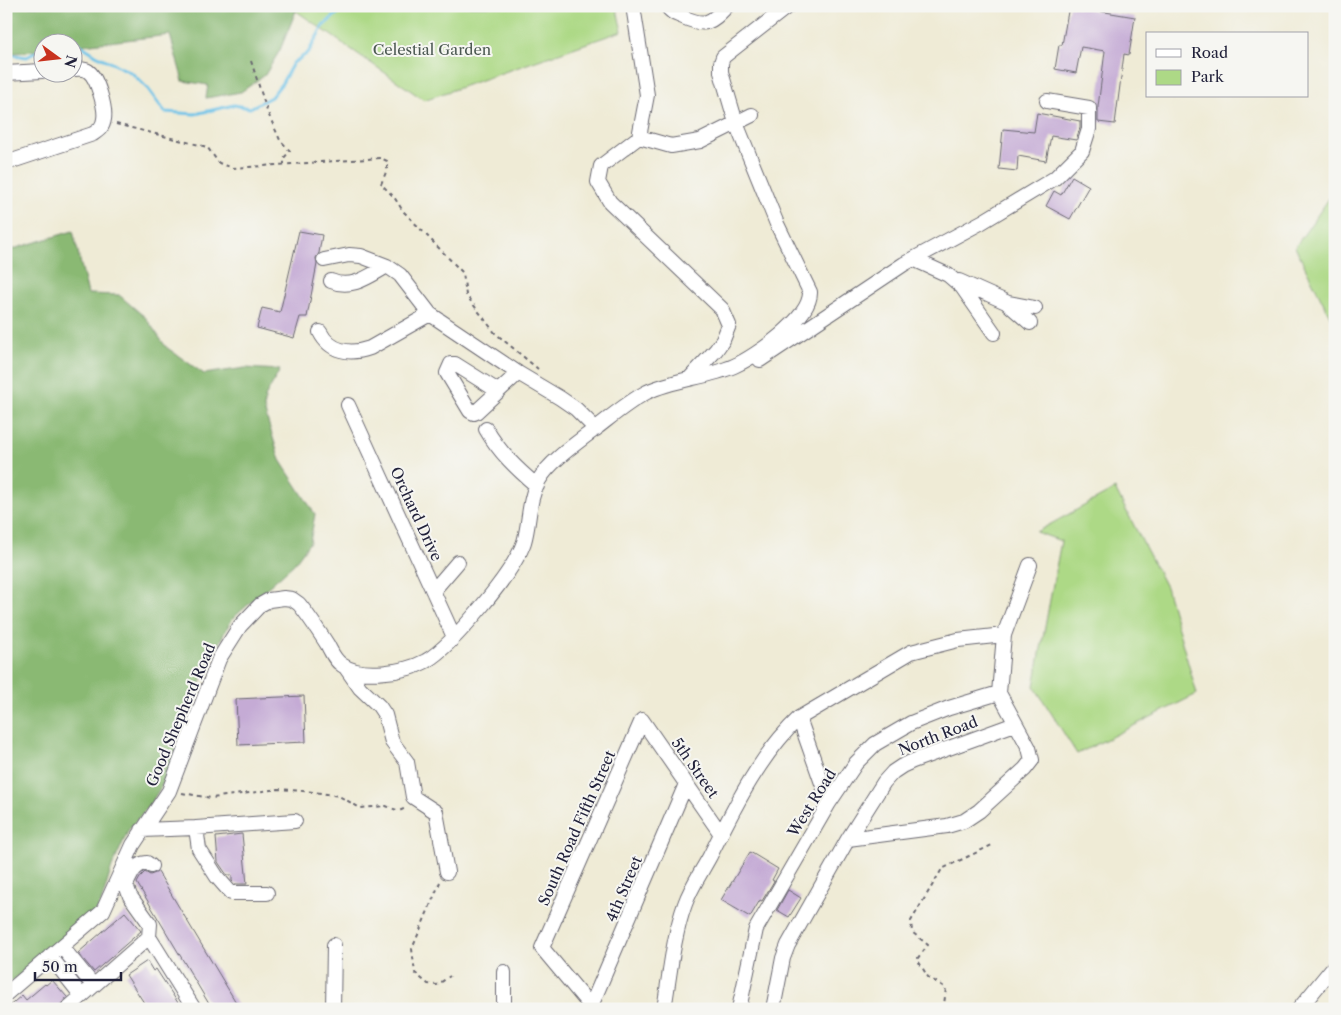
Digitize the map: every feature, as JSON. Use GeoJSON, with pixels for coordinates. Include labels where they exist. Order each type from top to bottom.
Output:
{"type":"FeatureCollection","features":[{"type":"Feature","properties":{"kind":"street"},"geometry":{"type":"LineString","coordinates":[[633,6],[647,95],[639,137],[601,166],[598,182],[610,202],[722,309],[729,325],[723,340],[690,379]]}},
{"type":"Feature","properties":{"kind":"street"},"geometry":{"type":"LineString","coordinates":[[667,6],[670,11],[698,23],[715,19],[726,6]]}},
{"type":"Feature","properties":{"kind":"street"},"geometry":{"type":"LineString","coordinates":[[346,668],[370,672],[388,672],[406,669],[425,661],[454,636],[499,584],[513,564],[524,543],[533,494],[546,470],[620,410],[648,392],[734,366],[764,348],[794,323],[807,308],[810,292],[777,224],[736,123],[721,72],[723,57],[785,7]]}},
{"type":"Feature","properties":{"kind":"street"},"geometry":{"type":"LineString","coordinates":[[6,163],[100,130],[104,120],[101,96],[91,73],[86,69],[82,69]]}},
{"type":"Feature","properties":{"kind":"street"},"geometry":{"type":"LineString","coordinates":[[6,73],[32,72]]}},
{"type":"Feature","properties":{"kind":"street"},"geometry":{"type":"LineString","coordinates":[[734,366],[740,368],[750,366],[913,258],[982,222],[1055,178],[1082,151],[1089,129],[1089,108],[1047,101]]}},
{"type":"Feature","properties":{"kind":"street"},"geometry":{"type":"LineString","coordinates":[[639,137],[671,146],[700,141],[752,115]]}},
{"type":"Feature","properties":{"kind":"street"},"geometry":{"type":"LineString","coordinates":[[324,260],[349,255],[361,256],[387,266],[400,275],[430,314],[576,409],[596,429]]}},
{"type":"Feature","properties":{"kind":"street"},"geometry":{"type":"LineString","coordinates":[[913,258],[1006,302],[1035,308]]}},
{"type":"Feature","properties":{"kind":"street"},"geometry":{"type":"LineString","coordinates":[[331,281],[341,285],[349,285],[387,266]]}},
{"type":"Feature","properties":{"kind":"street"},"geometry":{"type":"LineString","coordinates":[[948,275],[962,287],[994,333]]}},
{"type":"Feature","properties":{"kind":"street"},"geometry":{"type":"LineString","coordinates":[[1006,302],[1030,323]]}},
{"type":"Feature","properties":{"kind":"street"},"geometry":{"type":"LineString","coordinates":[[320,332],[323,339],[335,348],[360,352],[430,314]]}},
{"type":"Feature","properties":{"kind":"street"},"geometry":{"type":"LineString","coordinates":[[498,391],[518,373]]}},
{"type":"Feature","properties":{"kind":"street","name":"Orchard Drive"},"geometry":{"type":"LineString","coordinates":[[348,406],[454,636]]}},
{"type":"Feature","properties":{"kind":"street"},"geometry":{"type":"LineString","coordinates":[[486,429],[495,445],[519,471],[537,486]]}},
{"type":"Feature","properties":{"kind":"street"},"geometry":{"type":"LineString","coordinates":[[434,591],[458,562]]}},
{"type":"Feature","properties":{"kind":"street"},"geometry":{"type":"LineString","coordinates":[[848,839],[947,826],[964,821],[979,810],[1032,760],[1029,748],[999,693],[1004,635],[1030,565]]}},
{"type":"Feature","properties":{"kind":"street","name":"Good Shepherd Road"},"geometry":{"type":"LineString","coordinates":[[6,994],[103,912],[126,860],[142,830],[169,790],[219,659],[240,626],[260,605],[268,600],[292,599],[298,604],[336,659],[346,668]]}},
{"type":"Feature","properties":{"kind":"street"},"geometry":{"type":"LineString","coordinates":[[664,1009],[676,939],[685,903],[721,834],[771,748],[799,718],[911,652],[958,640],[1004,635]]}},
{"type":"Feature","properties":{"kind":"street"},"geometry":{"type":"LineString","coordinates":[[346,668],[360,688],[379,706],[385,715],[392,742],[408,762],[413,797],[436,812],[447,872]]}},
{"type":"Feature","properties":{"kind":"street","name":"West Road"},"geometry":{"type":"LineString","coordinates":[[739,1009],[756,929],[829,803],[856,763],[875,744],[911,723],[950,708],[999,693]]}},
{"type":"Feature","properties":{"kind":"street"},"geometry":{"type":"LineString","coordinates":[[799,718],[829,803]]}},
{"type":"Feature","properties":{"kind":"street","name":"5th Street"},"geometry":{"type":"LineString","coordinates":[[642,720],[721,834]]}},
{"type":"Feature","properties":{"kind":"street","name":"South Road Fifth Street"},"geometry":{"type":"LineString","coordinates":[[592,1007],[542,948],[642,720]]}},
{"type":"Feature","properties":{"kind":"street","name":"North Road"},"geometry":{"type":"LineString","coordinates":[[773,1009],[783,958],[788,946],[848,839],[884,782],[902,766],[1015,724]]}},
{"type":"Feature","properties":{"kind":"street","name":"4th Street"},"geometry":{"type":"LineString","coordinates":[[592,1007],[686,784]]}},
{"type":"Feature","properties":{"kind":"street"},"geometry":{"type":"LineString","coordinates":[[142,830],[295,821]]}},
{"type":"Feature","properties":{"kind":"street"},"geometry":{"type":"LineString","coordinates":[[196,828],[199,849],[217,877],[231,893],[268,893]]}},
{"type":"Feature","properties":{"kind":"street"},"geometry":{"type":"LineString","coordinates":[[151,866],[147,863],[140,864],[132,872],[126,885],[130,896],[150,924],[149,937],[194,1009]]}},
{"type":"Feature","properties":{"kind":"street"},"geometry":{"type":"LineString","coordinates":[[67,1009],[149,937]]}},
{"type":"Feature","properties":{"kind":"street"},"geometry":{"type":"LineString","coordinates":[[333,1009],[334,945]]}},
{"type":"Feature","properties":{"kind":"street"},"geometry":{"type":"LineString","coordinates":[[62,947],[93,985]]}},
{"type":"Feature","properties":{"kind":"street"},"geometry":{"type":"LineString","coordinates":[[50,956],[82,995]]}},
{"type":"Feature","properties":{"kind":"street"},"geometry":{"type":"LineString","coordinates":[[1299,1009],[1335,965]]}},
{"type":"Feature","properties":{"kind":"street"},"geometry":{"type":"LineString","coordinates":[[504,972],[504,1009]]}},
{"type":"Feature","properties":{"kind":"path"},"geometry":{"type":"LineString","coordinates":[[251,61],[266,111],[280,140],[290,151],[284,158],[284,164]]}},
{"type":"Feature","properties":{"kind":"path"},"geometry":{"type":"LineString","coordinates":[[104,120],[208,147],[219,163],[233,168],[381,158],[387,161],[387,170],[381,184],[394,197],[403,211],[463,274],[466,295],[495,333],[541,372]]}},
{"type":"Feature","properties":{"kind":"path"},"geometry":{"type":"LineString","coordinates":[[169,790],[211,798],[279,789],[314,792],[339,796],[360,808],[386,806],[399,811],[420,802]]}},
{"type":"Feature","properties":{"kind":"path"},"geometry":{"type":"LineString","coordinates":[[945,1009],[946,988],[928,976],[917,959],[928,945],[912,932],[911,921],[942,868],[992,845]]}},
{"type":"Feature","properties":{"kind":"path"},"geometry":{"type":"LineString","coordinates":[[447,872],[440,882],[412,949],[415,973],[428,984],[437,985],[450,976]]}},
{"type":"Feature","properties":{"kind":"green space"},"geometry":{"type":"Polygon","coordinates":[[[6,6],[289,6],[296,11],[280,50],[265,75],[241,92],[206,98],[208,85],[183,81],[170,35],[82,45],[82,32],[32,32],[32,51],[6,54],[6,6]]]}},
{"type":"Feature","properties":{"kind":"green space","name":"Celestial Garden"},"geometry":{"type":"Polygon","coordinates":[[[289,6],[616,6],[622,31],[424,100],[289,6]]]}},
{"type":"Feature","properties":{"kind":"green space"},"geometry":{"type":"Polygon","coordinates":[[[1335,190],[1335,326],[1295,247],[1335,190]]]}},
{"type":"Feature","properties":{"kind":"green space"},"geometry":{"type":"Polygon","coordinates":[[[73,231],[88,294],[119,295],[146,318],[166,347],[204,374],[245,368],[280,370],[265,397],[264,409],[280,460],[315,514],[310,542],[294,564],[232,619],[215,650],[195,696],[166,779],[149,806],[129,829],[112,867],[101,903],[94,915],[6,986],[6,251],[73,231]]]}},
{"type":"Feature","properties":{"kind":"green space"},"geometry":{"type":"Polygon","coordinates":[[[1115,489],[1166,587],[1197,694],[1077,754],[1034,686],[1061,541],[1036,532],[1115,489]]]}},
{"type":"Feature","properties":{"kind":"building"},"geometry":{"type":"Polygon","coordinates":[[[1069,6],[1135,17],[1129,55],[1124,54],[1115,124],[1098,122],[1105,51],[1081,47],[1076,73],[1055,69],[1059,45],[1062,45],[1069,6]]]}},
{"type":"Feature","properties":{"kind":"building"},"geometry":{"type":"Polygon","coordinates":[[[1037,113],[1080,121],[1076,140],[1051,136],[1046,161],[1018,156],[1017,171],[999,169],[1003,129],[1034,132],[1037,113]]]}},
{"type":"Feature","properties":{"kind":"building"},"geometry":{"type":"Polygon","coordinates":[[[1072,176],[1089,186],[1070,219],[1046,206],[1054,191],[1061,195],[1072,176]]]}},
{"type":"Feature","properties":{"kind":"building"},"geometry":{"type":"Polygon","coordinates":[[[299,231],[322,235],[319,253],[316,258],[317,264],[307,317],[300,317],[294,338],[257,328],[262,308],[280,312],[299,231]]]}},
{"type":"Feature","properties":{"kind":"building"},"geometry":{"type":"Polygon","coordinates":[[[304,696],[306,742],[238,745],[236,699],[304,696]]]}},
{"type":"Feature","properties":{"kind":"building"},"geometry":{"type":"Polygon","coordinates":[[[242,834],[247,884],[235,884],[232,881],[232,875],[227,875],[218,862],[216,837],[242,834]]]}},
{"type":"Feature","properties":{"kind":"building"},"geometry":{"type":"Polygon","coordinates":[[[750,852],[778,869],[772,880],[774,881],[750,917],[721,900],[750,852]]]}},
{"type":"Feature","properties":{"kind":"building"},"geometry":{"type":"Polygon","coordinates":[[[145,872],[150,875],[158,872],[240,1009],[212,1009],[137,883],[145,872]]]}},
{"type":"Feature","properties":{"kind":"building"},"geometry":{"type":"Polygon","coordinates":[[[788,890],[801,898],[789,917],[777,910],[788,890]]]}},
{"type":"Feature","properties":{"kind":"building"},"geometry":{"type":"Polygon","coordinates":[[[125,912],[141,931],[94,972],[78,953],[125,912]]]}},
{"type":"Feature","properties":{"kind":"building"},"geometry":{"type":"Polygon","coordinates":[[[147,961],[153,971],[156,969],[182,1009],[148,1009],[126,975],[147,961]]]}},
{"type":"Feature","properties":{"kind":"building"},"geometry":{"type":"Polygon","coordinates":[[[52,980],[67,997],[57,1009],[6,1009],[22,995],[26,1000],[52,980]]]}},
{"type":"Feature","properties":{"kind":"waterway"},"geometry":{"type":"LineString","coordinates":[[82,46],[132,73],[148,89],[165,112],[195,114],[234,105],[250,108],[271,97],[282,83],[293,63],[308,53],[323,26],[346,6]]}},
{"type":"Feature","properties":{"kind":"waterway"},"geometry":{"type":"LineString","coordinates":[[6,54],[27,57],[32,54]]}}]}
